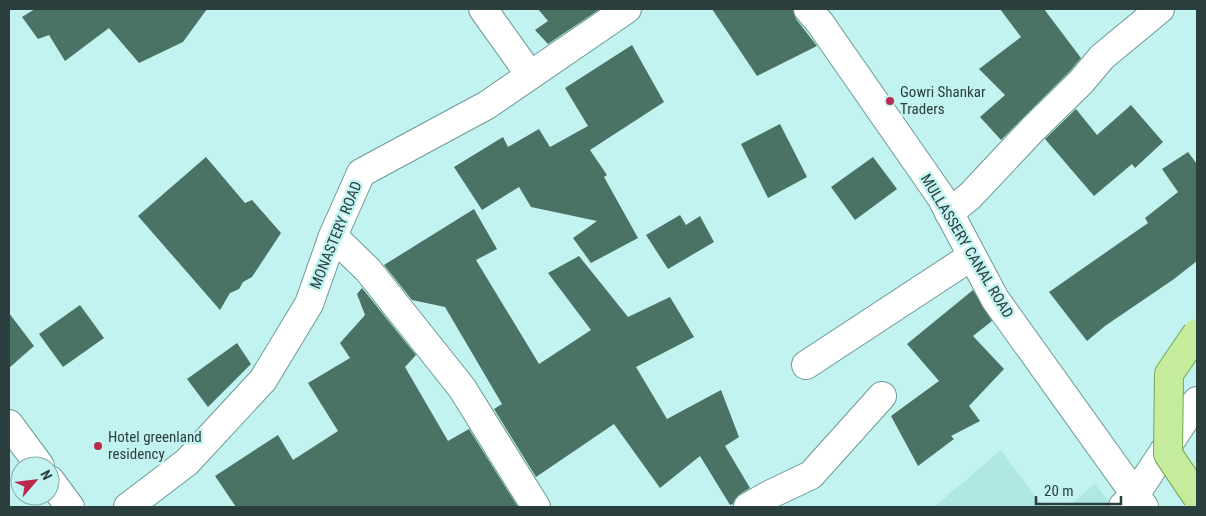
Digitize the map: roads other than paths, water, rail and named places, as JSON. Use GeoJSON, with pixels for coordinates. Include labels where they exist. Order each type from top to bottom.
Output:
{"type":"FeatureCollection","features":[{"type":"Feature","properties":{"kind":"main road"},"geometry":{"type":"LineString","coordinates":[[1197,333],[1169,374],[1168,454],[1197,497]]}},
{"type":"Feature","properties":{"kind":"street"},"geometry":{"type":"LineString","coordinates":[[483,9],[530,75]]}},
{"type":"Feature","properties":{"kind":"street","name":"MONASTERY ROAD"},"geometry":{"type":"LineString","coordinates":[[128,507],[187,462],[263,380],[309,304],[333,236],[361,173],[487,105],[627,9]]}},
{"type":"Feature","properties":{"kind":"street","name":"MULLASSERY CANAL ROAD"},"geometry":{"type":"LineString","coordinates":[[808,9],[820,23],[935,189],[995,299],[1133,503]]}},
{"type":"Feature","properties":{"kind":"street"},"geometry":{"type":"LineString","coordinates":[[949,213],[970,196],[1033,129],[1081,82],[1102,57],[1160,9]]}},
{"type":"Feature","properties":{"kind":"street"},"geometry":{"type":"LineString","coordinates":[[333,236],[368,270],[462,388],[536,507]]}},
{"type":"Feature","properties":{"kind":"street"},"geometry":{"type":"LineString","coordinates":[[806,366],[972,256]]}},
{"type":"Feature","properties":{"kind":"street"},"geometry":{"type":"LineString","coordinates":[[748,507],[810,475],[882,396]]}},
{"type":"Feature","properties":{"kind":"street"},"geometry":{"type":"LineString","coordinates":[[1133,503],[1197,401]]}},
{"type":"Feature","properties":{"kind":"street"},"geometry":{"type":"LineString","coordinates":[[9,424],[33,456]]}},
{"type":"Feature","properties":{"kind":"street"},"geometry":{"type":"LineString","coordinates":[[60,494],[70,507]]}},
{"type":"Feature","properties":{"kind":"place","name":"Gowri Shankar Traders"},"geometry":{"type":"Point","coordinates":[890,101]}},
{"type":"Feature","properties":{"kind":"place","name":"Hotel greenland residency"},"geometry":{"type":"Point","coordinates":[98,446]}}]}
